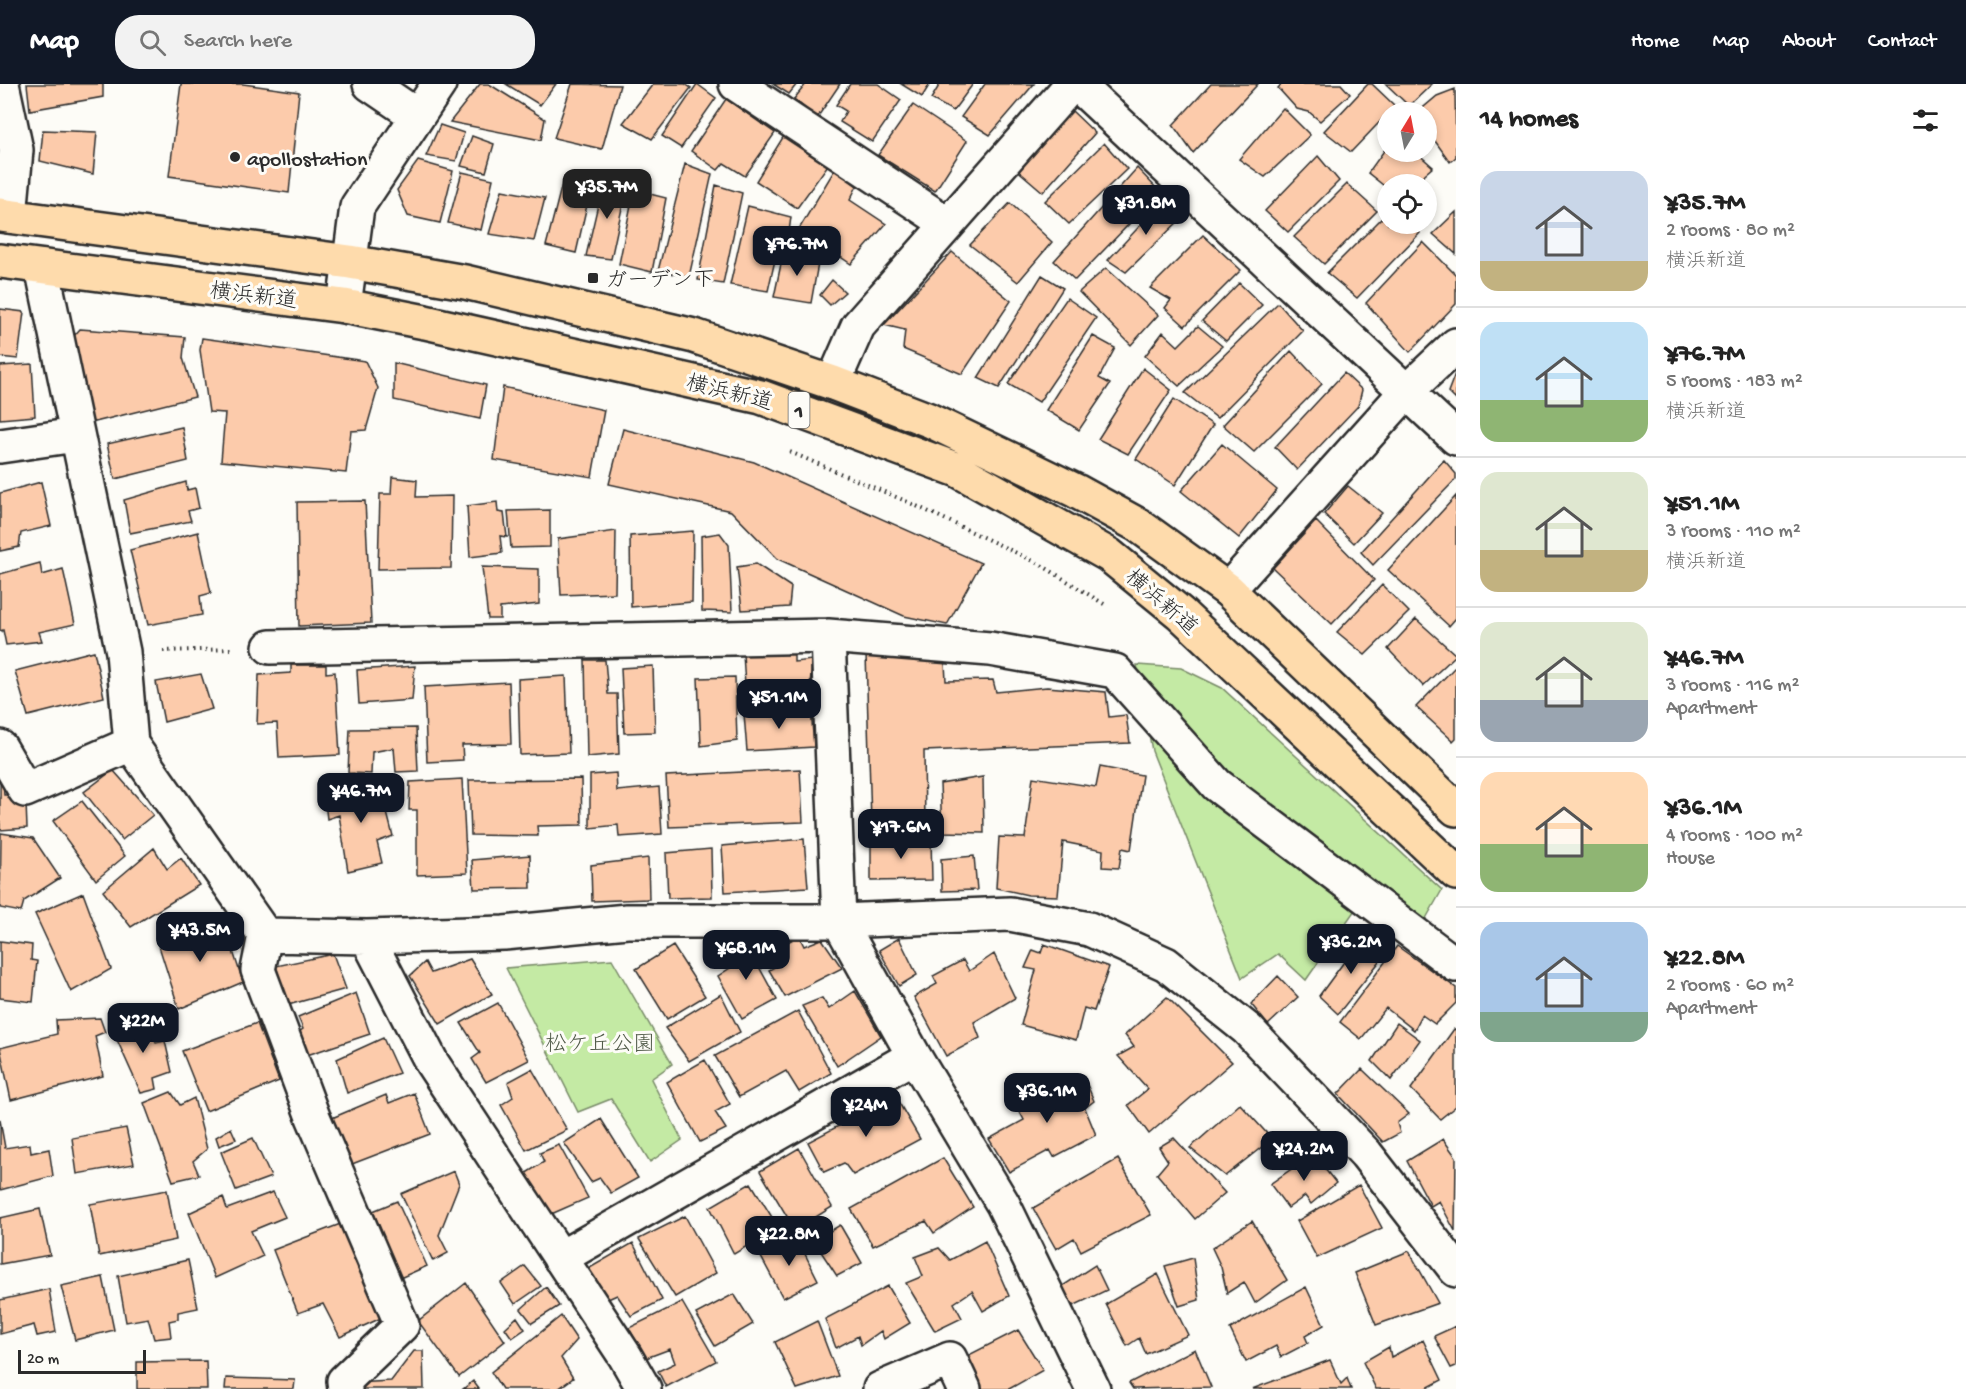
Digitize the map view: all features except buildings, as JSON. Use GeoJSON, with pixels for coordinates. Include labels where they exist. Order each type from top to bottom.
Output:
{"type":"FeatureCollection","features":[{"type":"Feature","properties":{"kind":"highway","name":"横浜新道"},"geometry":{"type":"LineString","coordinates":[[5,216],[350,262],[465,282],[694,336],[833,383],[928,420],[1076,491],[1138,525],[1228,590],[1456,809]]}},
{"type":"Feature","properties":{"kind":"highway","name":"横浜新道"},"geometry":{"type":"LineString","coordinates":[[0,261],[344,306],[761,397],[958,470],[1109,555],[1180,613],[1456,873]]}},
{"type":"Feature","properties":{"kind":"street"},"geometry":{"type":"LineString","coordinates":[[2,84],[16,150],[5,216]]}},
{"type":"Feature","properties":{"kind":"street"},"geometry":{"type":"LineString","coordinates":[[370,84],[417,116]]}},
{"type":"Feature","properties":{"kind":"street"},"geometry":{"type":"LineString","coordinates":[[344,306],[357,207],[439,84]]}},
{"type":"Feature","properties":{"kind":"street"},"geometry":{"type":"LineString","coordinates":[[736,84],[948,224]]}},
{"type":"Feature","properties":{"kind":"street"},"geometry":{"type":"LineString","coordinates":[[833,383],[858,326],[1072,84]]}},
{"type":"Feature","properties":{"kind":"street"},"geometry":{"type":"LineString","coordinates":[[1077,84],[1456,438]]}},
{"type":"Feature","properties":{"kind":"street"},"geometry":{"type":"LineString","coordinates":[[42,267],[123,652],[131,744],[265,934],[258,970],[313,1117],[402,1325],[344,1381],[345,1389]]}},
{"type":"Feature","properties":{"kind":"street"},"geometry":{"type":"LineString","coordinates":[[1228,590],[1406,392],[1456,345]]}},
{"type":"Feature","properties":{"kind":"street"},"geometry":{"type":"LineString","coordinates":[[0,446],[76,435]]}},
{"type":"Feature","properties":{"kind":"street"},"geometry":{"type":"LineString","coordinates":[[828,636],[840,921],[914,1056],[1003,1204],[1084,1386]]}},
{"type":"Feature","properties":{"kind":"street"},"geometry":{"type":"LineString","coordinates":[[270,647],[828,636],[990,648],[1114,671],[1217,785],[1456,964]]}},
{"type":"Feature","properties":{"kind":"street"},"geometry":{"type":"LineString","coordinates":[[0,747],[25,790],[131,744]]}},
{"type":"Feature","properties":{"kind":"street"},"geometry":{"type":"LineString","coordinates":[[265,934],[367,937],[504,933],[627,921],[840,921],[1010,914],[1089,929],[1166,964],[1247,1029],[1350,1138],[1456,1270]]}},
{"type":"Feature","properties":{"kind":"street"},"geometry":{"type":"LineString","coordinates":[[367,937],[432,1063],[625,1356],[644,1389]]}},
{"type":"Feature","properties":{"kind":"street"},"geometry":{"type":"LineString","coordinates":[[560,1258],[914,1056]]}},
{"type":"Feature","properties":{"kind":"street"},"geometry":{"type":"LineString","coordinates":[[880,1389],[950,1359],[964,1389]]}},
{"type":"Feature","properties":{"kind":"path"},"geometry":{"type":"LineString","coordinates":[[780,448],[908,502],[1038,563],[1112,609]]}},
{"type":"Feature","properties":{"kind":"path"},"geometry":{"type":"LineString","coordinates":[[123,652],[270,647]]}},
{"type":"Feature","properties":{"kind":"green space"},"geometry":{"type":"Polygon","coordinates":[[[1137,665],[1181,668],[1222,688],[1442,890],[1424,922],[1373,884],[1306,980],[1278,954],[1242,978],[1152,751],[1137,665]]]}},
{"type":"Feature","properties":{"kind":"green space","name":"松ケ丘公園"},"geometry":{"type":"Polygon","coordinates":[[[612,959],[672,1064],[651,1079],[682,1140],[650,1162],[611,1099],[578,1112],[506,968],[612,959]]]}},
{"type":"Feature","properties":{"kind":"place","name":"apollostation"},"geometry":{"type":"Point","coordinates":[235,157]}},
{"type":"Feature","properties":{"kind":"place","name":"ガーデン下"},"geometry":{"type":"Point","coordinates":[593,278]}}]}
